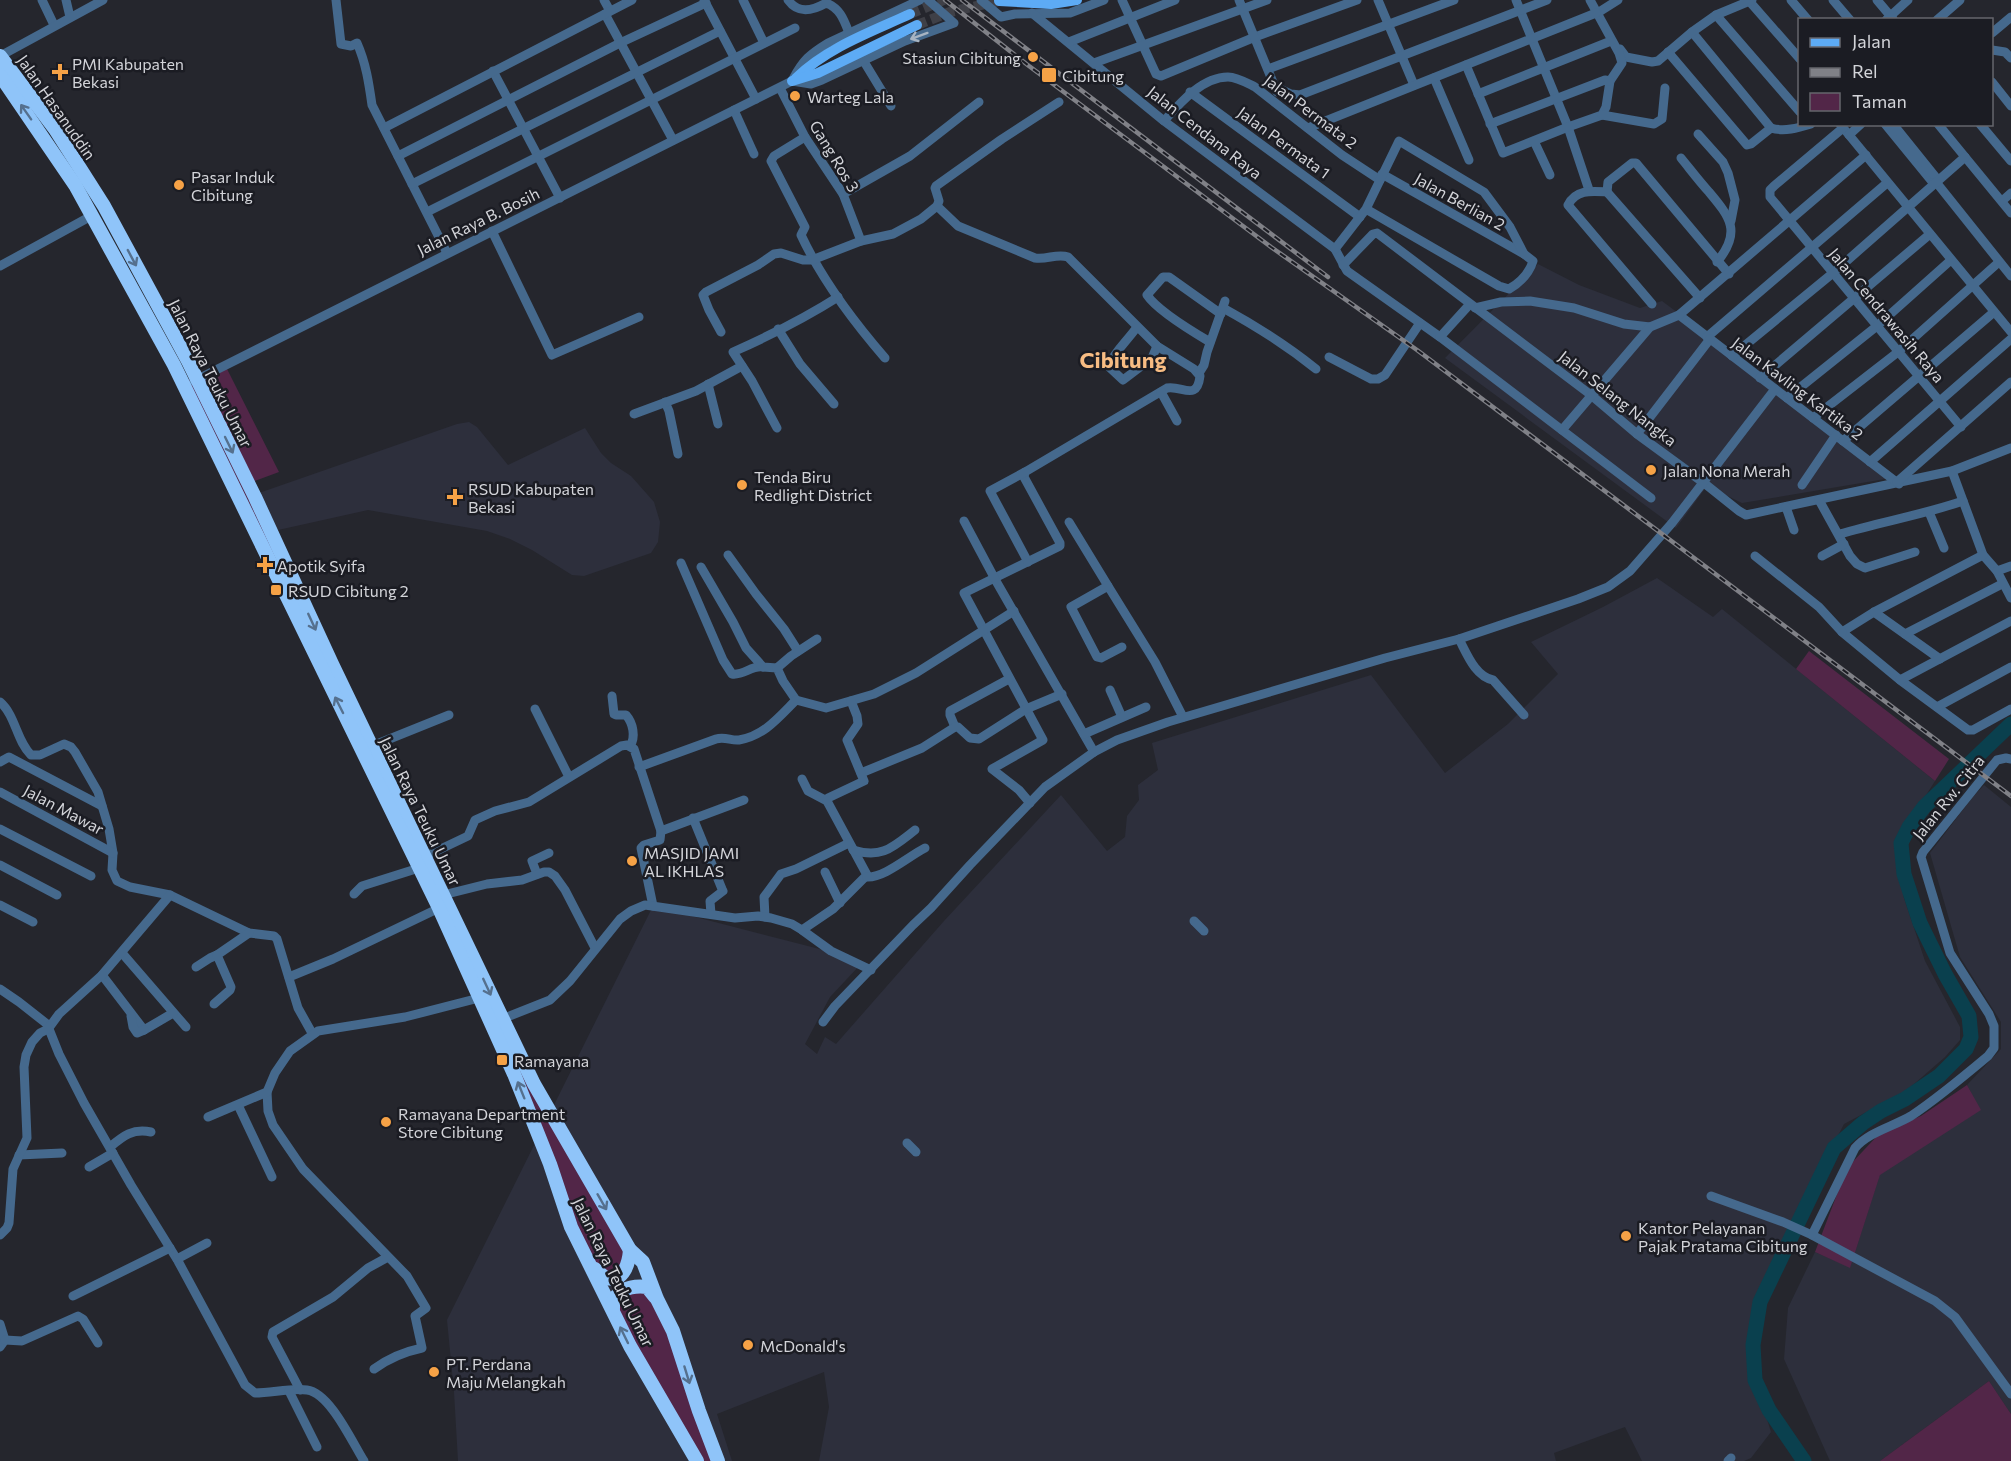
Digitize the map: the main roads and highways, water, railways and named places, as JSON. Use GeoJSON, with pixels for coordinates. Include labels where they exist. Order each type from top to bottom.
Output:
{"type":"FeatureCollection","features":[{"type":"Feature","properties":{"kind":"highway","name":"Jalan Hasanuddin"},"geometry":{"type":"LineString","coordinates":[[0,56],[55,129],[81,181]]}},
{"type":"Feature","properties":{"kind":"highway","name":"Jalan Hasanuddin"},"geometry":{"type":"LineString","coordinates":[[0,75],[81,181]]}},
{"type":"Feature","properties":{"kind":"highway","name":"Jalan Raya Teuku Umar"},"geometry":{"type":"LineString","coordinates":[[81,181],[93,215],[265,536]]}},
{"type":"Feature","properties":{"kind":"highway","name":"Jalan Raya Teuku Umar"},"geometry":{"type":"LineString","coordinates":[[81,181],[104,207],[197,380],[265,536],[329,672],[422,862],[443,895],[534,1084],[630,1250],[643,1262],[657,1299],[673,1331],[696,1403],[718,1461]]}},
{"type":"Feature","properties":{"kind":"highway","name":"Jalan Raya Teuku Umar"},"geometry":{"type":"LineString","coordinates":[[329,672],[372,746],[479,998],[514,1074],[550,1164],[571,1227],[630,1346],[697,1461]]}},
{"type":"Feature","properties":{"kind":"highway"},"geometry":{"type":"LineString","coordinates":[[591,1267],[607,1278],[617,1278],[625,1271],[630,1250]]}},
{"type":"Feature","properties":{"kind":"highway"},"geometry":{"type":"LineString","coordinates":[[614,1312],[612,1303],[615,1296],[635,1285],[647,1287],[657,1299]]}},
{"type":"Feature","properties":{"kind":"main road"},"geometry":{"type":"LineString","coordinates":[[999,1],[1051,4],[1077,0]]}},
{"type":"Feature","properties":{"kind":"main road"},"geometry":{"type":"LineString","coordinates":[[910,14],[828,52],[792,81],[818,73],[917,25]]}},
{"type":"Feature","properties":{"kind":"waterway"},"geometry":{"type":"LineString","coordinates":[[1804,1461],[1769,1410],[1755,1380],[1753,1345],[1760,1302],[1834,1148],[1863,1123],[1939,1076],[1966,1049],[1971,1037],[1969,1016],[1920,923],[1904,874],[1901,843],[1909,827],[1924,807],[2011,724]]}},
{"type":"Feature","properties":{"kind":"tunnel"},"geometry":{"type":"LineString","coordinates":[[910,14],[944,0]]}},
{"type":"Feature","properties":{"kind":"tunnel"},"geometry":{"type":"LineString","coordinates":[[917,25],[950,12],[999,1]]}},
{"type":"Feature","properties":{"kind":"railway"},"geometry":{"type":"LineString","coordinates":[[945,0],[1029,66],[1271,247],[1417,350],[2011,796]]}},
{"type":"Feature","properties":{"kind":"railway"},"geometry":{"type":"LineString","coordinates":[[962,0],[1328,277]]}},
{"type":"Feature","properties":{"kind":"place","name":"Stasiun Cibitung"},"geometry":{"type":"Point","coordinates":[1033,57]}},
{"type":"Feature","properties":{"kind":"place","name":"PMI Kabupaten Bekasi"},"geometry":{"type":"Point","coordinates":[60,72]}},
{"type":"Feature","properties":{"kind":"place","name":"Cibitung"},"geometry":{"type":"Point","coordinates":[1049,75]}},
{"type":"Feature","properties":{"kind":"place","name":"Warteg Lala"},"geometry":{"type":"Point","coordinates":[795,96]}},
{"type":"Feature","properties":{"kind":"place","name":"Pasar Induk Cibitung"},"geometry":{"type":"Point","coordinates":[179,185]}},
{"type":"Feature","properties":{"kind":"place","name":"Jalan Nona Merah"},"geometry":{"type":"Point","coordinates":[1651,470]}},
{"type":"Feature","properties":{"kind":"place","name":"Tenda Biru Redlight District"},"geometry":{"type":"Point","coordinates":[742,485]}},
{"type":"Feature","properties":{"kind":"place","name":"RSUD Kabupaten Bekasi"},"geometry":{"type":"Point","coordinates":[455,497]}},
{"type":"Feature","properties":{"kind":"place","name":"Apotik Syifa"},"geometry":{"type":"Point","coordinates":[265,565]}},
{"type":"Feature","properties":{"kind":"place","name":"RSUD Cibitung 2"},"geometry":{"type":"Point","coordinates":[276,590]}},
{"type":"Feature","properties":{"kind":"place","name":"MASJID JAMI AL IKHLAS"},"geometry":{"type":"Point","coordinates":[632,861]}},
{"type":"Feature","properties":{"kind":"place","name":"Ramayana"},"geometry":{"type":"Point","coordinates":[502,1060]}},
{"type":"Feature","properties":{"kind":"place","name":"Ramayana Department Store Cibitung"},"geometry":{"type":"Point","coordinates":[386,1122]}},
{"type":"Feature","properties":{"kind":"place","name":"Kantor Pelayanan Pajak Pratama Cibitung"},"geometry":{"type":"Point","coordinates":[1626,1236]}},
{"type":"Feature","properties":{"kind":"place","name":"McDonald's"},"geometry":{"type":"Point","coordinates":[748,1345]}},
{"type":"Feature","properties":{"kind":"place","name":"PT. Perdana Maju Melangkah"},"geometry":{"type":"Point","coordinates":[434,1372]}},
{"type":"Feature","properties":{"kind":"district","name":"Cibitung"},"geometry":{"type":"Point","coordinates":[1123,359]}}]}
